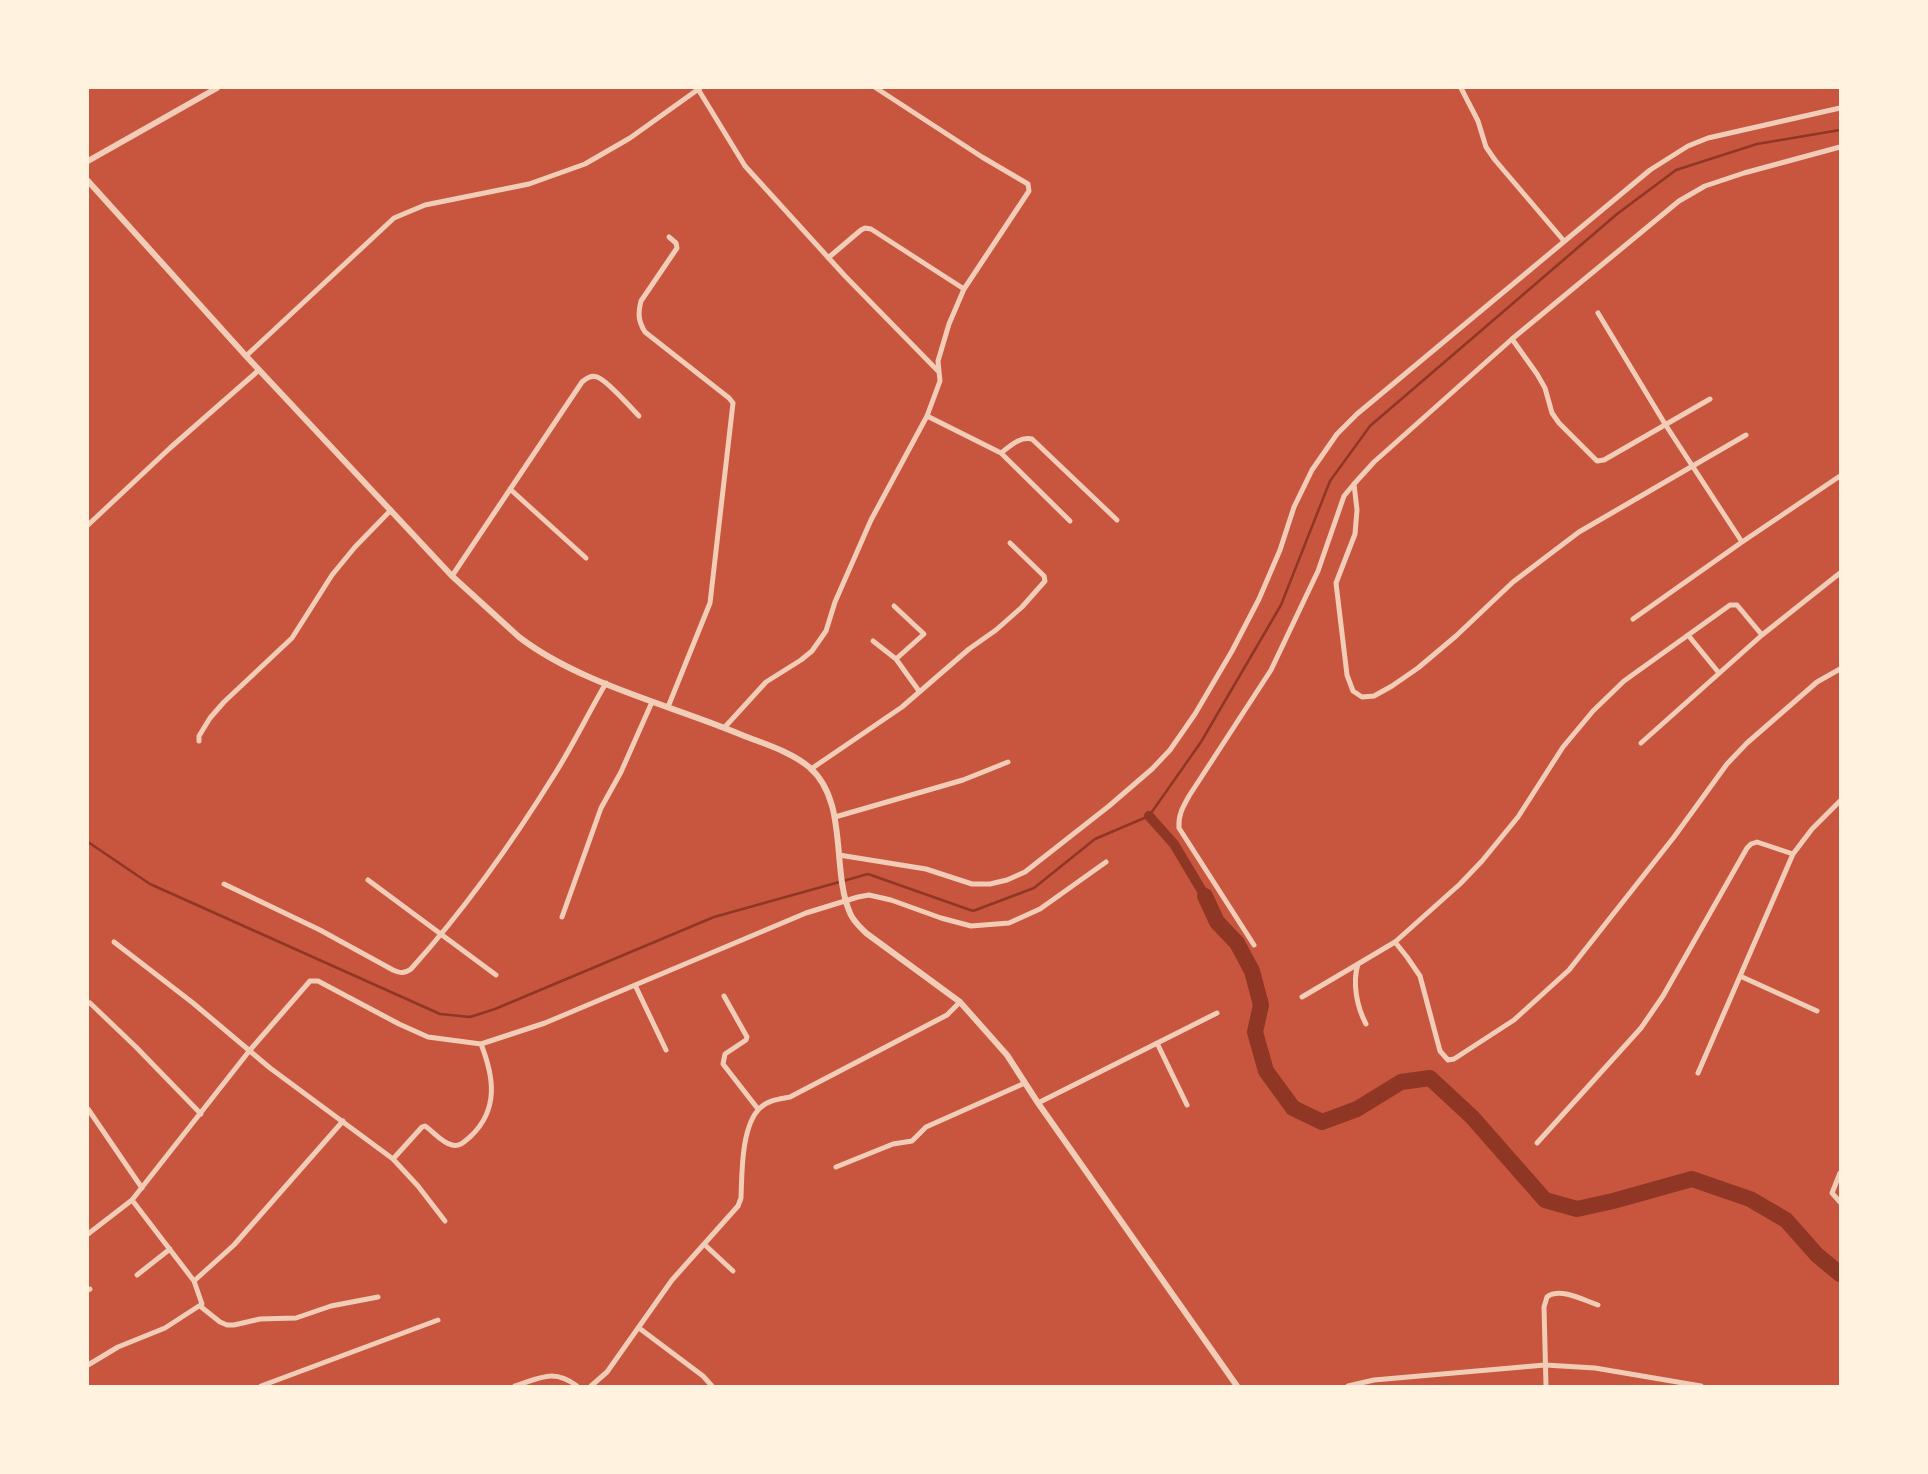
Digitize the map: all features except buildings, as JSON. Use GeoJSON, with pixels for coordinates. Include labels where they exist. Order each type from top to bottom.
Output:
{"type":"FeatureCollection","features":[{"type":"Feature","properties":{"kind":"street"},"geometry":{"type":"LineString","coordinates":[[88,162],[217,88]]}},
{"type":"Feature","properties":{"kind":"street"},"geometry":{"type":"LineString","coordinates":[[246,356],[394,218],[425,205],[529,184],[585,164],[630,138],[699,88],[745,166],[828,258],[938,371]]}},
{"type":"Feature","properties":{"kind":"street"},"geometry":{"type":"LineString","coordinates":[[724,728],[766,682],[801,660],[819,642],[871,520],[928,416],[940,381],[938,362],[949,324],[964,289],[1030,187],[876,88]]}},
{"type":"Feature","properties":{"kind":"street"},"geometry":{"type":"LineString","coordinates":[[1461,88],[1478,121],[1486,147],[1564,241]]}},
{"type":"Feature","properties":{"kind":"street"},"geometry":{"type":"LineString","coordinates":[[839,855],[926,869],[972,884],[990,884],[1025,872],[1109,806],[1170,750],[1232,651],[1259,599],[1280,550],[1294,507],[1312,470],[1337,434],[1650,170],[1688,146],[1709,138],[1840,108]]}},
{"type":"Feature","properties":{"kind":"street"},"geometry":{"type":"LineString","coordinates":[[1254,944],[1179,828],[1178,821],[1189,796],[1271,670],[1318,570],[1344,496],[1374,462],[1512,339],[1679,201],[1705,186],[1840,147]]}},
{"type":"Feature","properties":{"kind":"street"},"geometry":{"type":"LineString","coordinates":[[88,181],[246,356],[452,576],[530,645],[564,665],[606,683],[791,755],[811,769],[826,792],[835,817],[844,891],[855,922],[960,1002],[1007,1055],[1237,1387]]}},
{"type":"Feature","properties":{"kind":"street"},"geometry":{"type":"LineString","coordinates":[[828,258],[861,230],[871,229],[964,289]]}},
{"type":"Feature","properties":{"kind":"street"},"geometry":{"type":"LineString","coordinates":[[668,707],[711,597],[733,404],[729,398],[645,332],[641,325],[641,301],[677,248],[676,243],[669,237]]}},
{"type":"Feature","properties":{"kind":"street"},"geometry":{"type":"LineString","coordinates":[[1598,313],[1692,467],[1742,542]]}},
{"type":"Feature","properties":{"kind":"street"},"geometry":{"type":"LineString","coordinates":[[1512,339],[1545,388],[1552,412],[1559,423],[1597,461],[1604,460],[1710,399]]}},
{"type":"Feature","properties":{"kind":"street"},"geometry":{"type":"LineString","coordinates":[[88,525],[259,370]]}},
{"type":"Feature","properties":{"kind":"street"},"geometry":{"type":"LineString","coordinates":[[452,576],[582,382],[588,377],[601,378],[639,416]]}},
{"type":"Feature","properties":{"kind":"street"},"geometry":{"type":"LineString","coordinates":[[928,416],[1001,453],[1070,521]]}},
{"type":"Feature","properties":{"kind":"street"},"geometry":{"type":"LineString","coordinates":[[1354,484],[1357,510],[1355,534],[1336,583],[1347,676],[1353,691],[1362,697],[1374,696],[1418,668],[1513,582],[1570,539],[1746,435]]}},
{"type":"Feature","properties":{"kind":"street"},"geometry":{"type":"LineString","coordinates":[[1001,453],[1022,439],[1032,439],[1117,520]]}},
{"type":"Feature","properties":{"kind":"street"},"geometry":{"type":"LineString","coordinates":[[1633,619],[1840,476]]}},
{"type":"Feature","properties":{"kind":"street"},"geometry":{"type":"LineString","coordinates":[[510,489],[586,558]]}},
{"type":"Feature","properties":{"kind":"street"},"geometry":{"type":"LineString","coordinates":[[199,741],[199,736],[210,718],[292,638],[331,575],[391,510]]}},
{"type":"Feature","properties":{"kind":"street"},"geometry":{"type":"LineString","coordinates":[[811,769],[902,707],[1022,607],[1045,581],[1044,576],[1010,544]]}},
{"type":"Feature","properties":{"kind":"street"},"geometry":{"type":"LineString","coordinates":[[1641,743],[1762,635],[1840,573]]}},
{"type":"Feature","properties":{"kind":"street"},"geometry":{"type":"LineString","coordinates":[[1302,997],[1395,942],[1460,884],[1518,817],[1563,747],[1592,711],[1624,681],[1734,604],[1762,635]]}},
{"type":"Feature","properties":{"kind":"street"},"geometry":{"type":"LineString","coordinates":[[894,606],[923,634],[895,659]]}},
{"type":"Feature","properties":{"kind":"street"},"geometry":{"type":"LineString","coordinates":[[1688,635],[1719,673]]}},
{"type":"Feature","properties":{"kind":"street"},"geometry":{"type":"LineString","coordinates":[[873,641],[895,659],[919,691]]}},
{"type":"Feature","properties":{"kind":"street"},"geometry":{"type":"LineString","coordinates":[[1395,942],[1420,976],[1440,1051],[1448,1060],[1454,1059],[1514,1020],[1569,970],[1658,859],[1727,764],[1817,682],[1840,669]]}},
{"type":"Feature","properties":{"kind":"street"},"geometry":{"type":"LineString","coordinates":[[224,884],[320,930],[400,973],[406,973],[442,935],[480,885],[557,771],[606,683]]}},
{"type":"Feature","properties":{"kind":"street"},"geometry":{"type":"LineString","coordinates":[[562,917],[601,808],[621,772],[652,702]]}},
{"type":"Feature","properties":{"kind":"street"},"geometry":{"type":"LineString","coordinates":[[835,817],[963,780],[1008,762]]}},
{"type":"Feature","properties":{"kind":"street"},"geometry":{"type":"LineString","coordinates":[[1698,1073],[1793,854],[1812,829],[1840,802]]}},
{"type":"Feature","properties":{"kind":"street"},"geometry":{"type":"LineString","coordinates":[[1537,1143],[1641,1028],[1663,996],[1747,848],[1757,842],[1793,854]]}},
{"type":"Feature","properties":{"kind":"street"},"geometry":{"type":"LineString","coordinates":[[88,1234],[132,1200],[250,1050],[310,981],[318,981],[428,1037],[481,1044],[545,1023],[806,912],[869,895],[971,926],[1009,923],[1040,909],[1106,862]]}},
{"type":"Feature","properties":{"kind":"street"},"geometry":{"type":"LineString","coordinates":[[368,880],[496,975]]}},
{"type":"Feature","properties":{"kind":"street"},"geometry":{"type":"LineString","coordinates":[[114,942],[193,1003],[270,1069],[393,1159],[445,1221]]}},
{"type":"Feature","properties":{"kind":"street"},"geometry":{"type":"LineString","coordinates":[[1358,964],[1354,974],[1359,1009],[1366,1024]]}},
{"type":"Feature","properties":{"kind":"street"},"geometry":{"type":"LineString","coordinates":[[1740,976],[1817,1011]]}},
{"type":"Feature","properties":{"kind":"street"},"geometry":{"type":"LineString","coordinates":[[635,985],[666,1050]]}},
{"type":"Feature","properties":{"kind":"street"},"geometry":{"type":"LineString","coordinates":[[724,996],[747,1037],[725,1054],[723,1064],[758,1109]]}},
{"type":"Feature","properties":{"kind":"street"},"geometry":{"type":"LineString","coordinates":[[591,1387],[607,1372],[672,1280],[734,1212],[740,1202],[747,1136],[758,1109],[773,1100],[790,1097],[947,1015],[960,1002]]}},
{"type":"Feature","properties":{"kind":"street"},"geometry":{"type":"LineString","coordinates":[[90,1003],[201,1114]]}},
{"type":"Feature","properties":{"kind":"street"},"geometry":{"type":"LineString","coordinates":[[1038,1102],[1217,1013]]}},
{"type":"Feature","properties":{"kind":"street"},"geometry":{"type":"LineString","coordinates":[[1157,1043],[1187,1105]]}},
{"type":"Feature","properties":{"kind":"street"},"geometry":{"type":"LineString","coordinates":[[393,1159],[422,1127],[425,1126],[445,1143],[455,1146],[467,1139],[483,1121],[492,1090],[491,1075],[481,1044]]}},
{"type":"Feature","properties":{"kind":"street"},"geometry":{"type":"LineString","coordinates":[[836,1167],[893,1144],[912,1141],[926,1127],[1025,1083]]}},
{"type":"Feature","properties":{"kind":"street"},"geometry":{"type":"LineString","coordinates":[[88,1109],[142,1188]]}},
{"type":"Feature","properties":{"kind":"street"},"geometry":{"type":"LineString","coordinates":[[194,1281],[234,1245],[343,1121]]}},
{"type":"Feature","properties":{"kind":"street"},"geometry":{"type":"LineString","coordinates":[[1840,1173],[1832,1193],[1840,1202]]}},
{"type":"Feature","properties":{"kind":"street"},"geometry":{"type":"LineString","coordinates":[[88,1365],[118,1348],[165,1328],[200,1306],[202,1300],[194,1281],[132,1200]]}},
{"type":"Feature","properties":{"kind":"street"},"geometry":{"type":"LineString","coordinates":[[705,1245],[733,1271]]}},
{"type":"Feature","properties":{"kind":"street"},"geometry":{"type":"LineString","coordinates":[[137,1275],[170,1248]]}},
{"type":"Feature","properties":{"kind":"street"},"geometry":{"type":"LineString","coordinates":[[1546,1387],[1547,1297],[1553,1293],[1564,1294],[1598,1304]]}},
{"type":"Feature","properties":{"kind":"street"},"geometry":{"type":"LineString","coordinates":[[200,1306],[220,1322],[234,1325],[296,1318],[331,1306],[378,1297]]}},
{"type":"Feature","properties":{"kind":"street"},"geometry":{"type":"LineString","coordinates":[[261,1387],[438,1320]]}},
{"type":"Feature","properties":{"kind":"street"},"geometry":{"type":"LineString","coordinates":[[639,1328],[703,1376],[712,1387]]}},
{"type":"Feature","properties":{"kind":"street"},"geometry":{"type":"LineString","coordinates":[[1348,1387],[1374,1380],[1545,1365],[1595,1368],[1700,1387]]}},
{"type":"Feature","properties":{"kind":"street"},"geometry":{"type":"LineString","coordinates":[[515,1387],[547,1375],[557,1375],[577,1387]]}},
{"type":"Feature","properties":{"kind":"waterway"},"geometry":{"type":"LineString","coordinates":[[88,842],[150,884],[440,1014],[470,1017],[714,917],[868,874],[973,911],[1034,888],[1095,839],[1149,816],[1201,742],[1281,605],[1330,481],[1370,426],[1617,214],[1676,170],[1757,144],[1840,130]]}},
{"type":"Feature","properties":{"kind":"waterway"},"geometry":{"type":"LineString","coordinates":[[1149,816],[1174,844],[1205,896]]}},
{"type":"Feature","properties":{"kind":"waterway"},"geometry":{"type":"LineString","coordinates":[[1205,896],[1217,922],[1237,943],[1252,971],[1261,1005],[1255,1032],[1266,1071],[1293,1108],[1322,1122],[1357,1109],[1401,1082],[1430,1078],[1472,1117],[1545,1200],[1577,1209],[1692,1179],[1750,1199],[1786,1220],[1817,1255],[1840,1274]]}}]}
